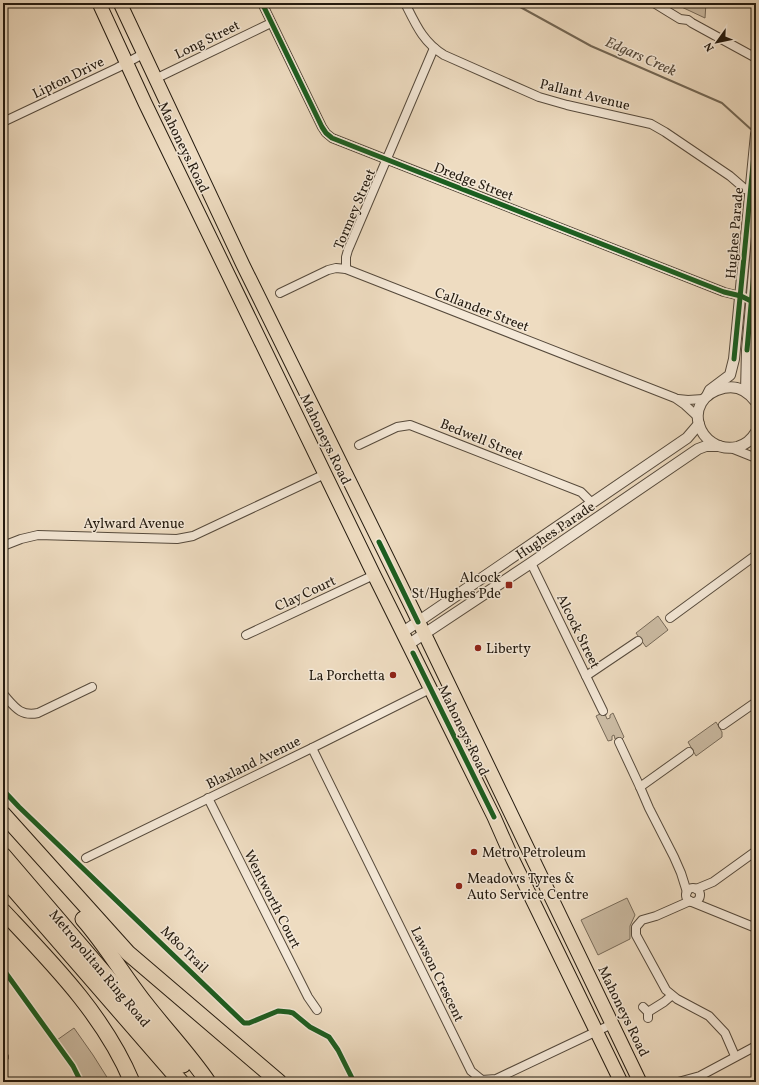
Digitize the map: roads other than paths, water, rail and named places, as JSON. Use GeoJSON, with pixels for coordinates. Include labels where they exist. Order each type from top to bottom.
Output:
{"type":"FeatureCollection","features":[{"type":"Feature","properties":{"kind":"highway"},"geometry":{"type":"LineString","coordinates":[[3,815],[128,953],[280,1082]]}},
{"type":"Feature","properties":{"kind":"highway"},"geometry":{"type":"LineString","coordinates":[[3,828],[86,923],[145,1003],[200,1070],[208,1082]]}},
{"type":"Feature","properties":{"kind":"highway","name":"Metropolitan Ring Road"},"geometry":{"type":"LineString","coordinates":[[3,855],[197,1082]]}},
{"type":"Feature","properties":{"kind":"highway","name":"Metropolitan Ring Road"},"geometry":{"type":"LineString","coordinates":[[3,877],[180,1082]]}},
{"type":"Feature","properties":{"kind":"highway"},"geometry":{"type":"LineString","coordinates":[[3,911],[54,965],[78,995],[106,1034],[132,1082]]}},
{"type":"Feature","properties":{"kind":"main road","name":"Mahoneys Road"},"geometry":{"type":"LineString","coordinates":[[99,3],[126,63],[374,575],[494,817],[513,860],[621,1082]]}},
{"type":"Feature","properties":{"kind":"main road","name":"Mahoneys Road"},"geometry":{"type":"LineString","coordinates":[[120,3],[261,302],[418,622],[640,1082]]}},
{"type":"Feature","properties":{"kind":"main road"},"geometry":{"type":"LineString","coordinates":[[246,310],[261,302]]}},
{"type":"Feature","properties":{"kind":"street","name":"Dredge Street"},"geometry":{"type":"LineString","coordinates":[[262,3],[322,127],[332,138],[716,289],[741,296],[751,301]]}},
{"type":"Feature","properties":{"kind":"street","name":"Pallant Avenue"},"geometry":{"type":"LineString","coordinates":[[405,3],[420,32],[434,48],[444,55],[539,97],[567,105],[651,124],[730,176],[745,189],[753,188]]}},
{"type":"Feature","properties":{"kind":"street"},"geometry":{"type":"LineString","coordinates":[[654,3],[680,19],[688,20],[756,58]]}},
{"type":"Feature","properties":{"kind":"street","name":"Long Street"},"geometry":{"type":"LineString","coordinates":[[155,79],[271,23]]}},
{"type":"Feature","properties":{"kind":"street","name":"Tormey Street"},"geometry":{"type":"LineString","coordinates":[[346,269],[346,257],[434,48]]}},
{"type":"Feature","properties":{"kind":"street","name":"Lipton Drive"},"geometry":{"type":"LineString","coordinates":[[3,122],[143,54]]}},
{"type":"Feature","properties":{"kind":"street","name":"Hughes Parade"},"geometry":{"type":"LineString","coordinates":[[705,397],[710,390],[727,378],[732,371],[752,223],[756,138]]}},
{"type":"Feature","properties":{"kind":"street"},"geometry":{"type":"LineString","coordinates":[[752,223],[756,230]]}},
{"type":"Feature","properties":{"kind":"street","name":"Hughes Parade"},"geometry":{"type":"LineString","coordinates":[[752,397],[747,350],[756,250]]}},
{"type":"Feature","properties":{"kind":"street","name":"Callander Street"},"geometry":{"type":"LineString","coordinates":[[280,293],[328,270],[336,268],[346,269],[675,398],[688,400],[705,397]]}},
{"type":"Feature","properties":{"kind":"street"},"geometry":{"type":"LineString","coordinates":[[752,397],[740,389],[726,388],[705,397],[701,403],[698,420],[706,437],[719,446],[731,448],[756,458]]}},
{"type":"Feature","properties":{"kind":"street","name":"Callander Street"},"geometry":{"type":"LineString","coordinates":[[675,398],[691,409],[698,420]]}},
{"type":"Feature","properties":{"kind":"street","name":"Hughes Parade"},"geometry":{"type":"LineString","coordinates":[[403,632],[687,438],[698,420]]}},
{"type":"Feature","properties":{"kind":"street","name":"Bedwell Street"},"geometry":{"type":"LineString","coordinates":[[359,445],[397,427],[410,425],[581,492],[589,500],[594,502]]}},
{"type":"Feature","properties":{"kind":"street"},"geometry":{"type":"LineString","coordinates":[[731,448],[740,446],[747,442],[756,432]]}},
{"type":"Feature","properties":{"kind":"street","name":"Hughes Parade"},"geometry":{"type":"LineString","coordinates":[[409,644],[698,449],[706,446],[719,446]]}},
{"type":"Feature","properties":{"kind":"street","name":"Aylward Avenue"},"geometry":{"type":"LineString","coordinates":[[3,546],[20,539],[38,535],[177,539],[193,536],[326,474]]}},
{"type":"Feature","properties":{"kind":"street"},"geometry":{"type":"LineString","coordinates":[[595,519],[594,502],[603,501],[619,503]]}},
{"type":"Feature","properties":{"kind":"street"},"geometry":{"type":"LineString","coordinates":[[522,550],[531,563]]}},
{"type":"Feature","properties":{"kind":"street"},"geometry":{"type":"LineString","coordinates":[[670,618],[756,556]]}},
{"type":"Feature","properties":{"kind":"street","name":"Alcock Street"},"geometry":{"type":"LineString","coordinates":[[531,563],[603,711]]}},
{"type":"Feature","properties":{"kind":"street","name":"Clay Court"},"geometry":{"type":"LineString","coordinates":[[246,635],[374,575]]}},
{"type":"Feature","properties":{"kind":"street"},"geometry":{"type":"LineString","coordinates":[[586,676],[638,641]]}},
{"type":"Feature","properties":{"kind":"street"},"geometry":{"type":"LineString","coordinates":[[3,694],[19,711],[30,715],[38,714],[92,687]]}},
{"type":"Feature","properties":{"kind":"street","name":"Blaxland Avenue"},"geometry":{"type":"LineString","coordinates":[[86,858],[430,689]]}},
{"type":"Feature","properties":{"kind":"street"},"geometry":{"type":"LineString","coordinates":[[723,725],[756,702]]}},
{"type":"Feature","properties":{"kind":"street"},"geometry":{"type":"LineString","coordinates":[[619,742],[649,808],[693,895],[716,911],[756,928]]}},
{"type":"Feature","properties":{"kind":"street","name":"Lawson Crescent"},"geometry":{"type":"LineString","coordinates":[[312,748],[471,1071],[482,1080],[496,1079],[612,1024]]}},
{"type":"Feature","properties":{"kind":"street"},"geometry":{"type":"LineString","coordinates":[[640,787],[689,752]]}},
{"type":"Feature","properties":{"kind":"street","name":"Wentworth Court"},"geometry":{"type":"LineString","coordinates":[[208,798],[308,997],[317,1010]]}},
{"type":"Feature","properties":{"kind":"street"},"geometry":{"type":"LineString","coordinates":[[735,1056],[725,1033],[709,1016],[671,996],[666,990],[646,950],[638,928],[713,882],[756,851]]}},
{"type":"Feature","properties":{"kind":"street"},"geometry":{"type":"LineString","coordinates":[[646,1012],[664,1002],[671,996]]}},
{"type":"Feature","properties":{"kind":"street"},"geometry":{"type":"LineString","coordinates":[[678,1082],[697,1079],[735,1056],[756,1046]]}},
{"type":"Feature","properties":{"kind":"waterway","name":"Edgars Creek"},"geometry":{"type":"LineString","coordinates":[[513,3],[591,46],[722,103],[754,132]]}},
{"type":"Feature","properties":{"kind":"place","name":"Alcock St/Hughes Pde"},"geometry":{"type":"Point","coordinates":[509,585]}},
{"type":"Feature","properties":{"kind":"place","name":"Liberty"},"geometry":{"type":"Point","coordinates":[478,648]}},
{"type":"Feature","properties":{"kind":"place","name":"La Porchetta"},"geometry":{"type":"Point","coordinates":[393,675]}},
{"type":"Feature","properties":{"kind":"place","name":"Metro Petroleum"},"geometry":{"type":"Point","coordinates":[474,852]}},
{"type":"Feature","properties":{"kind":"place","name":"Meadows Tyres & Auto Service Centre"},"geometry":{"type":"Point","coordinates":[459,886]}}]}
